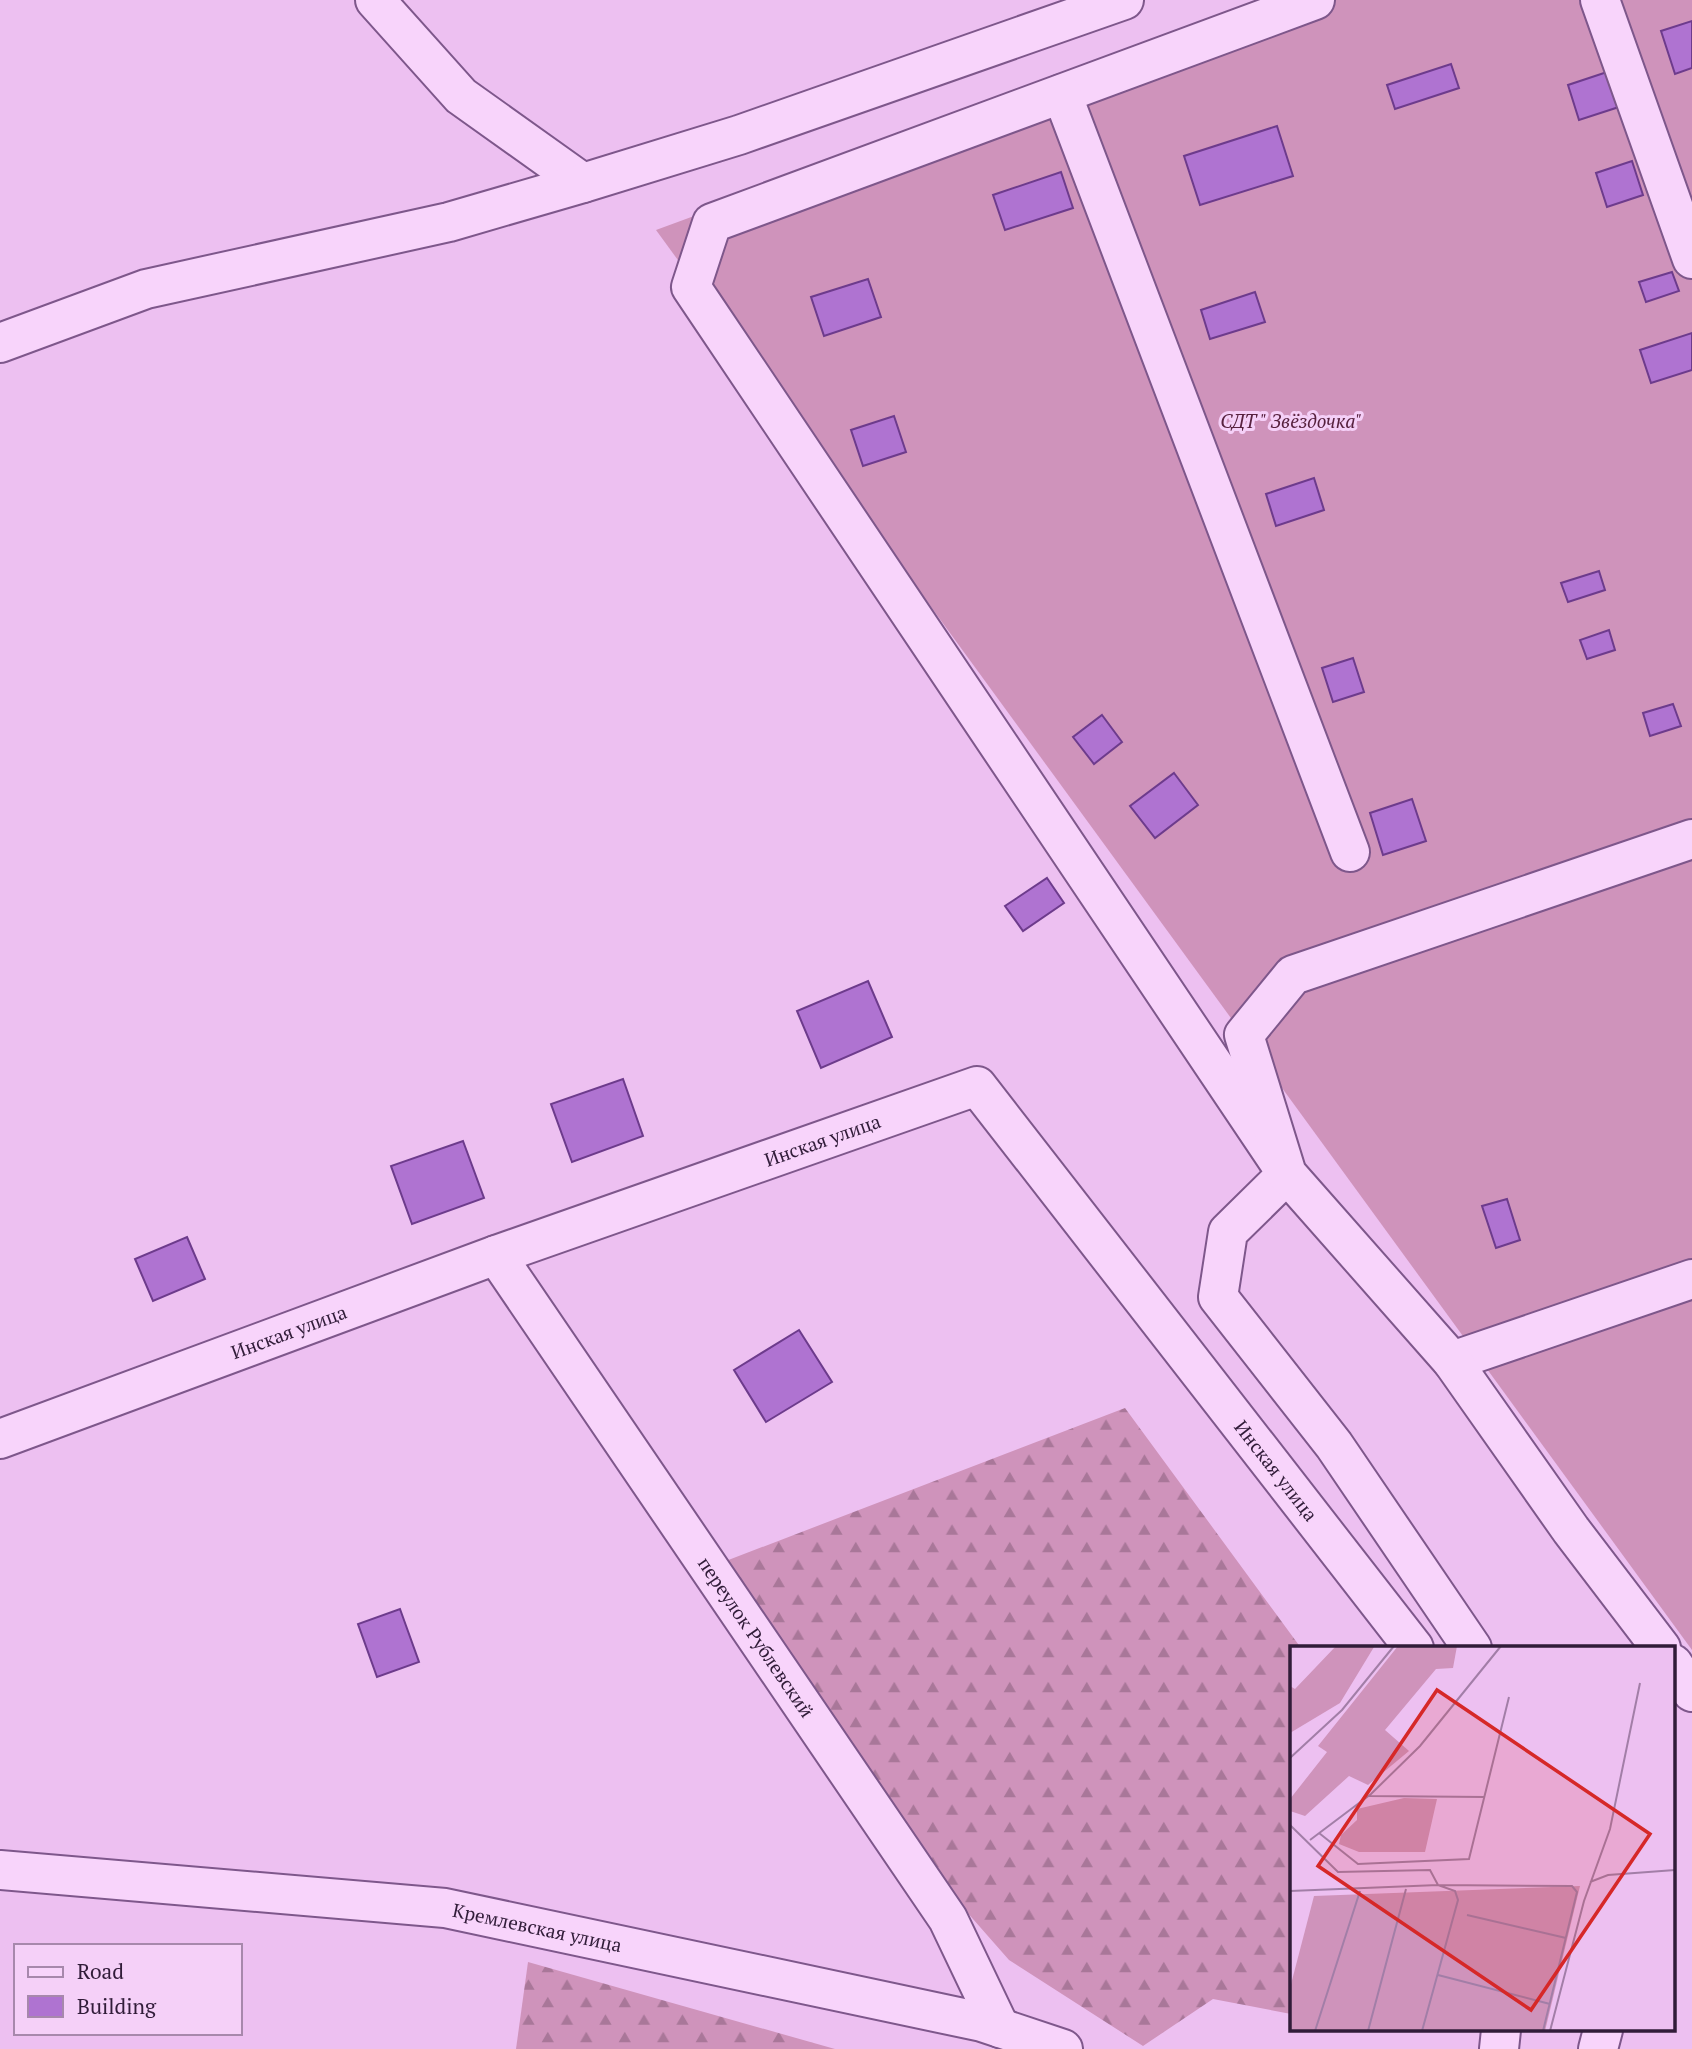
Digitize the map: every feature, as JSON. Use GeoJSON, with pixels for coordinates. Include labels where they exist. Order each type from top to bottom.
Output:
{"type":"FeatureCollection","features":[{"type":"Feature","properties":{"kind":"street"},"geometry":{"type":"LineString","coordinates":[[375,0],[461,96],[583,183]]}},
{"type":"Feature","properties":{"kind":"street"},"geometry":{"type":"LineString","coordinates":[[0,343],[146,289],[449,222],[583,183],[739,135],[1124,0]]}},
{"type":"Feature","properties":{"kind":"street"},"geometry":{"type":"LineString","coordinates":[[1315,0],[712,223],[691,287],[1287,1174],[1452,1362],[1571,1530],[1659,1646]]}},
{"type":"Feature","properties":{"kind":"street"},"geometry":{"type":"LineString","coordinates":[[1600,0],[1692,259]]}},
{"type":"Feature","properties":{"kind":"street"},"geometry":{"type":"LineString","coordinates":[[1062,93],[1350,852]]}},
{"type":"Feature","properties":{"kind":"street"},"geometry":{"type":"LineString","coordinates":[[1287,1174],[1244,1035],[1293,975],[1692,839]]}},
{"type":"Feature","properties":{"kind":"street","name":"Инская улица"},"geometry":{"type":"LineString","coordinates":[[0,1439],[496,1255],[977,1086],[1412,1646]]}},
{"type":"Feature","properties":{"kind":"street"},"geometry":{"type":"LineString","coordinates":[[1287,1174],[1228,1232],[1218,1297],[1334,1445],[1471,1646]]}},
{"type":"Feature","properties":{"kind":"street","name":"переулок Рублевский"},"geometry":{"type":"LineString","coordinates":[[496,1255],[948,1919],[1000,2028]]}},
{"type":"Feature","properties":{"kind":"street"},"geometry":{"type":"LineString","coordinates":[[1452,1362],[1692,1279]]}},
{"type":"Feature","properties":{"kind":"street"},"geometry":{"type":"LineString","coordinates":[[1674,1662],[1692,1655]]}},
{"type":"Feature","properties":{"kind":"street"},"geometry":{"type":"LineString","coordinates":[[1674,1664],[1692,1692]]}},
{"type":"Feature","properties":{"kind":"street","name":"Кремлевская улица"},"geometry":{"type":"LineString","coordinates":[[0,1870],[445,1908],[982,2022],[1063,2049]]}},
{"type":"Feature","properties":{"kind":"street"},"geometry":{"type":"LineString","coordinates":[[1598,2049],[1602,2032]]}},
{"type":"Feature","properties":{"kind":"green space","name":"СДТ \" Звёздочка\""},"geometry":{"type":"Polygon","coordinates":[[[1279,0],[1692,0],[1692,1650],[656,230],[1279,0]]]}},
{"type":"Feature","properties":{"kind":"green space"},"geometry":{"type":"Polygon","coordinates":[[[1125,1408],[1300,1646],[1290,1646],[1290,2014],[1213,1999],[1143,2046],[1009,1960],[857,1787],[718,1564],[1125,1408]]]}},
{"type":"Feature","properties":{"kind":"green space"},"geometry":{"type":"Polygon","coordinates":[[[528,1962],[835,2049],[516,2049],[528,1962]]]}},
{"type":"Feature","properties":{"kind":"building"},"geometry":{"type":"Polygon","coordinates":[[[1692,21],[1692,68],[1675,74],[1661,31],[1692,21]]]}},
{"type":"Feature","properties":{"kind":"building"},"geometry":{"type":"Polygon","coordinates":[[[1451,64],[1459,88],[1395,109],[1387,85],[1451,64]]]}},
{"type":"Feature","properties":{"kind":"building"},"geometry":{"type":"Polygon","coordinates":[[[1613,70],[1625,105],[1579,120],[1568,85],[1613,70]]]}},
{"type":"Feature","properties":{"kind":"building"},"geometry":{"type":"Polygon","coordinates":[[[1277,126],[1293,176],[1200,205],[1184,156],[1277,126]]]}},
{"type":"Feature","properties":{"kind":"building"},"geometry":{"type":"Polygon","coordinates":[[[1632,161],[1643,195],[1607,207],[1596,173],[1632,161]]]}},
{"type":"Feature","properties":{"kind":"building"},"geometry":{"type":"Polygon","coordinates":[[[1061,172],[1073,208],[1005,230],[993,195],[1061,172]]]}},
{"type":"Feature","properties":{"kind":"building"},"geometry":{"type":"Polygon","coordinates":[[[1672,272],[1679,291],[1646,302],[1639,282],[1672,272]]]}},
{"type":"Feature","properties":{"kind":"building"},"geometry":{"type":"Polygon","coordinates":[[[868,279],[881,317],[824,336],[811,297],[868,279]]]}},
{"type":"Feature","properties":{"kind":"building"},"geometry":{"type":"Polygon","coordinates":[[[1255,292],[1265,322],[1210,339],[1201,310],[1255,292]]]}},
{"type":"Feature","properties":{"kind":"building"},"geometry":{"type":"Polygon","coordinates":[[[1692,333],[1692,370],[1651,383],[1640,350],[1692,333]]]}},
{"type":"Feature","properties":{"kind":"building"},"geometry":{"type":"Polygon","coordinates":[[[894,416],[906,452],[863,466],[851,430],[894,416]]]}},
{"type":"Feature","properties":{"kind":"building"},"geometry":{"type":"Polygon","coordinates":[[[1314,478],[1324,510],[1276,526],[1266,494],[1314,478]]]}},
{"type":"Feature","properties":{"kind":"building"},"geometry":{"type":"Polygon","coordinates":[[[1599,571],[1605,590],[1568,602],[1561,583],[1599,571]]]}},
{"type":"Feature","properties":{"kind":"building"},"geometry":{"type":"Polygon","coordinates":[[[1609,630],[1615,650],[1587,659],[1580,640],[1609,630]]]}},
{"type":"Feature","properties":{"kind":"building"},"geometry":{"type":"Polygon","coordinates":[[[1353,658],[1364,692],[1333,702],[1322,668],[1353,658]]]}},
{"type":"Feature","properties":{"kind":"building"},"geometry":{"type":"Polygon","coordinates":[[[1673,704],[1681,726],[1650,736],[1643,713],[1673,704]]]}},
{"type":"Feature","properties":{"kind":"building"},"geometry":{"type":"Polygon","coordinates":[[[1102,715],[1122,742],[1094,764],[1073,737],[1102,715]]]}},
{"type":"Feature","properties":{"kind":"building"},"geometry":{"type":"Polygon","coordinates":[[[1174,773],[1198,805],[1155,838],[1130,806],[1174,773]]]}},
{"type":"Feature","properties":{"kind":"building"},"geometry":{"type":"Polygon","coordinates":[[[1412,799],[1426,841],[1383,855],[1370,813],[1412,799]]]}},
{"type":"Feature","properties":{"kind":"building"},"geometry":{"type":"Polygon","coordinates":[[[1047,878],[1064,903],[1023,931],[1005,906],[1047,878]]]}},
{"type":"Feature","properties":{"kind":"building"},"geometry":{"type":"Polygon","coordinates":[[[868,981],[892,1037],[821,1068],[797,1011],[868,981]]]}},
{"type":"Feature","properties":{"kind":"building"},"geometry":{"type":"Polygon","coordinates":[[[623,1079],[643,1136],[572,1162],[551,1104],[623,1079]]]}},
{"type":"Feature","properties":{"kind":"building"},"geometry":{"type":"Polygon","coordinates":[[[463,1141],[484,1198],[412,1224],[391,1166],[463,1141]]]}},
{"type":"Feature","properties":{"kind":"building"},"geometry":{"type":"Polygon","coordinates":[[[1507,1199],[1520,1240],[1496,1248],[1482,1206],[1507,1199]]]}},
{"type":"Feature","properties":{"kind":"building"},"geometry":{"type":"Polygon","coordinates":[[[187,1237],[205,1279],[153,1301],[135,1259],[187,1237]]]}},
{"type":"Feature","properties":{"kind":"building"},"geometry":{"type":"Polygon","coordinates":[[[799,1330],[832,1382],[766,1422],[734,1370],[799,1330]]]}},
{"type":"Feature","properties":{"kind":"building"},"geometry":{"type":"Polygon","coordinates":[[[400,1609],[419,1662],[377,1677],[358,1624],[400,1609]]]}}]}
